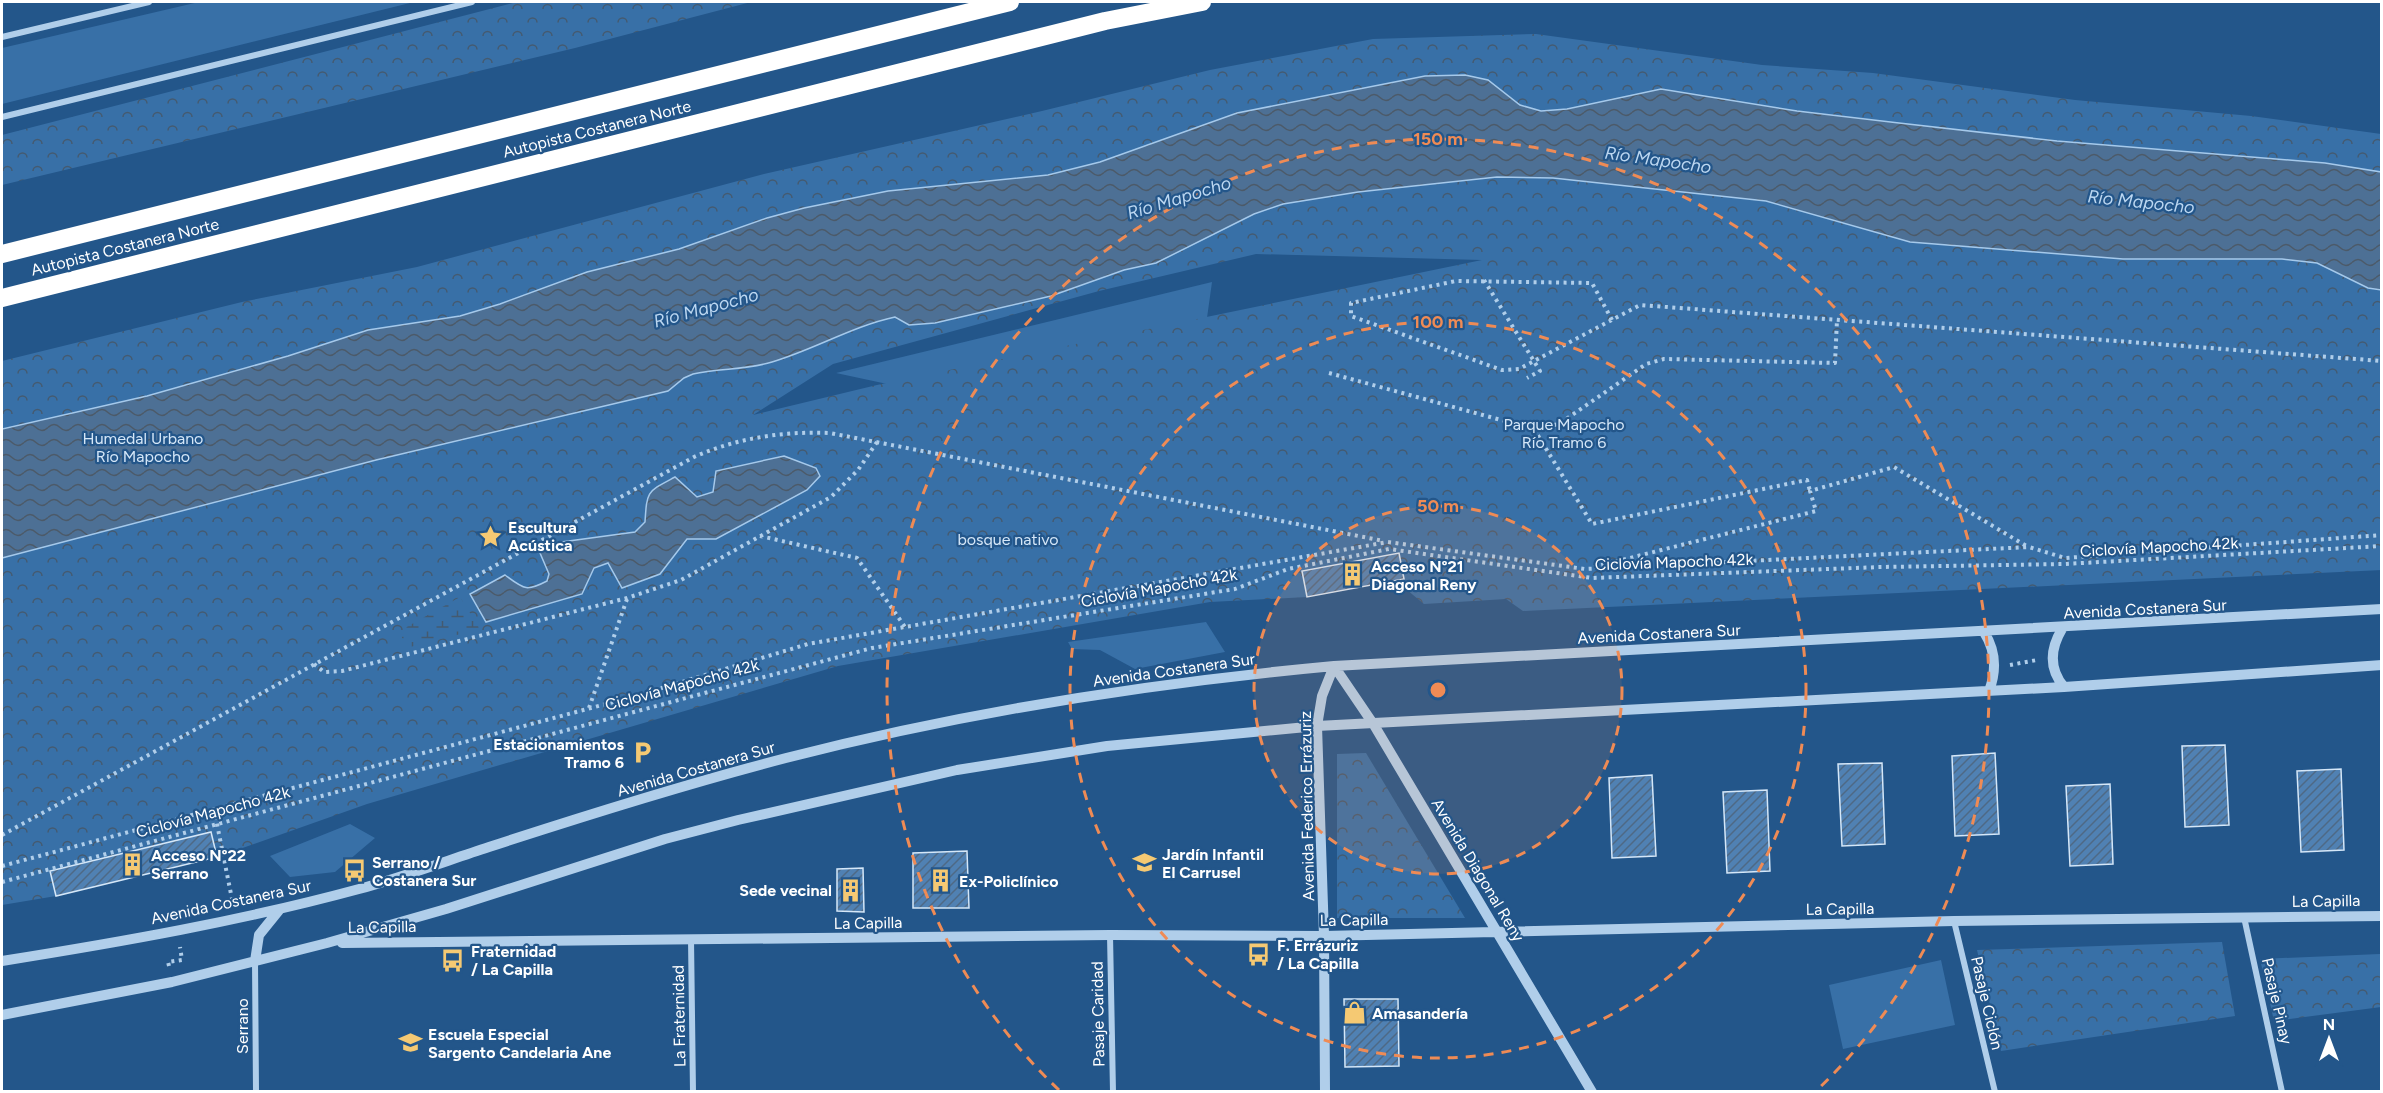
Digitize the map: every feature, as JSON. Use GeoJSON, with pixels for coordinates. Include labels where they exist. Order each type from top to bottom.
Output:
{"type":"FeatureCollection","features":[{"type":"Feature","properties":{"kind":"highway","name":"Autopista Costanera Norte"},"geometry":{"type":"LineString","coordinates":[[2,254],[1010,2]]}},
{"type":"Feature","properties":{"kind":"highway","name":"Autopista Costanera Norte"},"geometry":{"type":"LineString","coordinates":[[2,298],[1105,21],[1202,2]]}},
{"type":"Feature","properties":{"kind":"street"},"geometry":{"type":"LineString","coordinates":[[2,37],[149,2]]}},
{"type":"Feature","properties":{"kind":"street"},"geometry":{"type":"LineString","coordinates":[[2,117],[472,2]]}},
{"type":"Feature","properties":{"kind":"street","name":"Avenida Costanera Sur"},"geometry":{"type":"LineString","coordinates":[[2,961],[93,946],[280,908],[400,877],[540,831],[786,758],[1036,705],[1188,682],[1334,666],[2062,629],[2382,609]]}},
{"type":"Feature","properties":{"kind":"street"},"geometry":{"type":"LineString","coordinates":[[2062,629],[2052,655],[2056,676],[2064,687]]}},
{"type":"Feature","properties":{"kind":"street"},"geometry":{"type":"LineString","coordinates":[[1984,632],[1995,661],[1989,691]]}},
{"type":"Feature","properties":{"kind":"street"},"geometry":{"type":"LineString","coordinates":[[2,1016],[149,987],[327,943],[446,909],[666,839],[870,788],[957,770],[1107,746],[1317,726],[1374,725],[2064,687],[2382,665]]}},
{"type":"Feature","properties":{"kind":"street","name":"Avenida Diagonal Reny"},"geometry":{"type":"LineString","coordinates":[[1334,666],[1374,725],[1592,1092]]}},
{"type":"Feature","properties":{"kind":"street","name":"Avenida Federico Errázuriz"},"geometry":{"type":"LineString","coordinates":[[1325,1092],[1324,936],[1317,726],[1322,696],[1334,666]]}},
{"type":"Feature","properties":{"kind":"street"},"geometry":{"type":"LineString","coordinates":[[255,961],[259,935],[280,908]]}},
{"type":"Feature","properties":{"kind":"street","name":"La Capilla"},"geometry":{"type":"LineString","coordinates":[[327,943],[1110,935],[1324,936],[1954,921],[2382,916]]}},
{"type":"Feature","properties":{"kind":"street","name":"Pasaje Pinay"},"geometry":{"type":"LineString","coordinates":[[2244,917],[2282,1092]]}},
{"type":"Feature","properties":{"kind":"street","name":"Pasaje Ciclón"},"geometry":{"type":"LineString","coordinates":[[1954,921],[1995,1092]]}},
{"type":"Feature","properties":{"kind":"street","name":"Pasaje Caridad"},"geometry":{"type":"LineString","coordinates":[[1110,935],[1113,1092]]}},
{"type":"Feature","properties":{"kind":"street","name":"La Fraternidad"},"geometry":{"type":"LineString","coordinates":[[692,939],[693,1092]]}},
{"type":"Feature","properties":{"kind":"street","name":"Serrano"},"geometry":{"type":"LineString","coordinates":[[255,961],[256,1092]]}},
{"type":"Feature","properties":{"kind":"path"},"geometry":{"type":"LineString","coordinates":[[1484,280],[1540,371],[1527,378]]}},
{"type":"Feature","properties":{"kind":"path"},"geometry":{"type":"LineString","coordinates":[[1612,320],[1592,283],[1456,281],[1351,303],[1351,316],[1502,370],[1519,369],[1533,361],[1612,320],[1640,305],[2382,361]]}},
{"type":"Feature","properties":{"kind":"path"},"geometry":{"type":"LineString","coordinates":[[1329,373],[1534,429],[1559,424],[1646,364],[1664,359],[1835,363],[1837,320]]}},
{"type":"Feature","properties":{"kind":"path"},"geometry":{"type":"LineString","coordinates":[[1534,429],[1592,524],[1807,480],[1816,510],[1586,569]]}},
{"type":"Feature","properties":{"kind":"path"},"geometry":{"type":"LineString","coordinates":[[2,836],[684,462],[723,444],[786,433],[830,433],[1388,542],[1586,569],[2029,547]]}},
{"type":"Feature","properties":{"kind":"path"},"geometry":{"type":"LineString","coordinates":[[314,664],[324,672],[342,671],[627,598],[681,580],[831,497],[858,470],[877,442]]}},
{"type":"Feature","properties":{"kind":"path"},"geometry":{"type":"LineString","coordinates":[[1810,491],[1894,467],[2029,547],[2065,558],[2382,535]]}},
{"type":"Feature","properties":{"kind":"path"},"geometry":{"type":"LineString","coordinates":[[759,536],[857,558],[905,627]]}},
{"type":"Feature","properties":{"kind":"path"},"geometry":{"type":"LineString","coordinates":[[2,867],[589,708],[808,644],[1388,542]]}},
{"type":"Feature","properties":{"kind":"path","name":"Ciclovía Mapocho 42k"},"geometry":{"type":"LineString","coordinates":[[2,882],[872,648],[1235,589],[1288,569],[1389,549],[1592,578],[1881,567],[2065,564],[2382,546]]}},
{"type":"Feature","properties":{"kind":"path"},"geometry":{"type":"LineString","coordinates":[[589,708],[627,598]]}},
{"type":"Feature","properties":{"kind":"path"},"geometry":{"type":"LineString","coordinates":[[2010,665],[2037,661]]}},
{"type":"Feature","properties":{"kind":"path"},"geometry":{"type":"LineString","coordinates":[[214,809],[232,899]]}},
{"type":"Feature","properties":{"kind":"path"},"geometry":{"type":"LineString","coordinates":[[180,946],[182,960]]}},
{"type":"Feature","properties":{"kind":"green space"},"geometry":{"type":"Polygon","coordinates":[[[199,2],[414,2],[2,104],[2,48],[199,2]]]}},
{"type":"Feature","properties":{"kind":"green space"},"geometry":{"type":"Polygon","coordinates":[[[517,2],[751,2],[575,48],[2,185],[2,135],[517,2]]]}},
{"type":"Feature","properties":{"kind":"green space"},"geometry":{"type":"Polygon","coordinates":[[[1536,34],[1762,65],[1873,73],[2075,100],[2251,116],[2381,134],[2382,570],[1523,611],[1506,599],[1424,604],[1395,580],[1307,597],[1210,602],[838,666],[367,804],[217,857],[56,896],[2,905],[2,361],[242,302],[417,267],[764,174],[1210,70],[1373,39],[1536,34]],[[1256,254],[1099,291],[833,364],[753,415],[877,385],[1482,260],[1256,254]]]}},
{"type":"Feature","properties":{"kind":"green space"},"geometry":{"type":"Polygon","coordinates":[[[1212,282],[1206,325],[1340,481],[836,373],[1212,282]]]}},
{"type":"Feature","properties":{"kind":"green space"},"geometry":{"type":"Polygon","coordinates":[[[460,597],[480,629],[410,647],[402,638],[403,629],[460,597]]]}},
{"type":"Feature","properties":{"kind":"green space"},"geometry":{"type":"Polygon","coordinates":[[[1206,622],[1225,652],[1135,669],[1100,650],[1072,649],[1068,642],[1206,622]]]}},
{"type":"Feature","properties":{"kind":"green space"},"geometry":{"type":"Polygon","coordinates":[[[1366,753],[1465,918],[1337,918],[1337,754],[1366,753]]]}},
{"type":"Feature","properties":{"kind":"green space"},"geometry":{"type":"Polygon","coordinates":[[[350,824],[375,838],[335,872],[290,877],[270,856],[350,824]]]}},
{"type":"Feature","properties":{"kind":"green space"},"geometry":{"type":"Polygon","coordinates":[[[2222,942],[2235,1016],[2001,1051],[1977,950],[2222,942]]]}},
{"type":"Feature","properties":{"kind":"green space"},"geometry":{"type":"Polygon","coordinates":[[[2380,954],[2381,1007],[2274,1021],[2260,959],[2380,954]]]}},
{"type":"Feature","properties":{"kind":"green space"},"geometry":{"type":"Polygon","coordinates":[[[1941,960],[1955,1025],[1843,1049],[1829,985],[1941,960]]]}},
{"type":"Feature","properties":{"kind":"water","name":"Río Mapocho"},"geometry":{"type":"Polygon","coordinates":[[[1465,75],[1488,80],[1520,105],[1541,111],[1567,109],[1661,89],[1797,111],[1899,123],[2057,141],[2325,163],[2381,172],[2381,290],[2368,288],[2317,263],[2282,259],[2123,259],[1910,242],[1766,201],[1553,178],[1497,177],[1358,192],[1283,204],[1254,214],[1156,263],[1124,270],[1051,296],[935,323],[909,325],[895,317],[864,326],[772,362],[693,374],[668,391],[376,460],[2,558],[2,429],[147,396],[288,356],[368,330],[460,316],[587,272],[679,249],[767,218],[804,208],[888,191],[1048,175],[1100,162],[1237,113],[1425,76],[1465,75]]]}},
{"type":"Feature","properties":{"kind":"water"},"geometry":{"type":"Polygon","coordinates":[[[784,456],[816,468],[820,476],[807,490],[716,539],[687,539],[660,574],[622,588],[608,563],[594,568],[582,594],[486,622],[470,594],[505,575],[529,588],[547,581],[549,574],[540,553],[554,543],[635,532],[645,522],[650,493],[675,477],[697,497],[713,492],[716,471],[784,456]]]}},
{"type":"Feature","properties":{"kind":"building","name":"Acceso N°21 Diagonal Reny"},"geometry":{"type":"Polygon","coordinates":[[[1399,553],[1404,579],[1307,597],[1302,571],[1399,553]]]}},
{"type":"Feature","properties":{"kind":"building"},"geometry":{"type":"Polygon","coordinates":[[[2225,745],[2229,825],[2185,827],[2182,746],[2225,745]]]}},
{"type":"Feature","properties":{"kind":"building"},"geometry":{"type":"Polygon","coordinates":[[[1995,753],[1999,834],[1955,836],[1952,756],[1995,753]]]}},
{"type":"Feature","properties":{"kind":"building"},"geometry":{"type":"Polygon","coordinates":[[[1882,763],[1885,844],[1842,846],[1838,764],[1882,763]]]}},
{"type":"Feature","properties":{"kind":"building"},"geometry":{"type":"Polygon","coordinates":[[[2341,769],[2344,850],[2301,852],[2297,771],[2341,769]]]}},
{"type":"Feature","properties":{"kind":"building"},"geometry":{"type":"Polygon","coordinates":[[[1652,775],[1656,856],[1612,858],[1609,778],[1652,775]]]}},
{"type":"Feature","properties":{"kind":"building"},"geometry":{"type":"Polygon","coordinates":[[[2110,784],[2113,864],[2070,866],[2066,786],[2110,784]]]}},
{"type":"Feature","properties":{"kind":"building"},"geometry":{"type":"Polygon","coordinates":[[[1767,790],[1770,871],[1727,873],[1723,792],[1767,790]]]}},
{"type":"Feature","properties":{"kind":"building","name":"Acceso N°22 Serrano"},"geometry":{"type":"Polygon","coordinates":[[[211,832],[217,857],[56,896],[50,871],[211,832]]]}},
{"type":"Feature","properties":{"kind":"building","name":"Ex-Policlínico"},"geometry":{"type":"Polygon","coordinates":[[[967,851],[969,908],[913,908],[913,853],[967,851]]]}},
{"type":"Feature","properties":{"kind":"building","name":"Sede vecinal"},"geometry":{"type":"Polygon","coordinates":[[[863,868],[864,912],[837,911],[837,869],[863,868]]]}},
{"type":"Feature","properties":{"kind":"building"},"geometry":{"type":"Polygon","coordinates":[[[1344,999],[1398,999],[1399,1066],[1345,1067],[1344,999]]]}},
{"type":"Feature","properties":{"kind":"place","name":"Escultura Acústica"},"geometry":{"type":"Point","coordinates":[490,536]}},
{"type":"Feature","properties":{"kind":"place","name":"Acceso N°21 Diagonal Reny"},"geometry":{"type":"Point","coordinates":[1353,575]}},
{"type":"Feature","properties":{"kind":"place","name":"Estacionamientos Tramo 6"},"geometry":{"type":"Point","coordinates":[642,753]}},
{"type":"Feature","properties":{"kind":"place","name":"Jardín Infantil El Carrusel"},"geometry":{"type":"Point","coordinates":[1144,863]}},
{"type":"Feature","properties":{"kind":"place","name":"Acceso N°22 Serrano"},"geometry":{"type":"Point","coordinates":[133,864]}},
{"type":"Feature","properties":{"kind":"place","name":"Serrano / Costanera Sur"},"geometry":{"type":"Point","coordinates":[354,871]}},
{"type":"Feature","properties":{"kind":"place","name":"Ex-Policlínico"},"geometry":{"type":"Point","coordinates":[941,881]}},
{"type":"Feature","properties":{"kind":"place","name":"Sede vecinal"},"geometry":{"type":"Point","coordinates":[850,890]}},
{"type":"Feature","properties":{"kind":"place","name":"F. Errázuriz / La Capilla"},"geometry":{"type":"Point","coordinates":[1259,954]}},
{"type":"Feature","properties":{"kind":"place","name":"Fraternidad / La Capilla"},"geometry":{"type":"Point","coordinates":[453,960]}},
{"type":"Feature","properties":{"kind":"place","name":"Amasandería"},"geometry":{"type":"Point","coordinates":[1354,1013]}},
{"type":"Feature","properties":{"kind":"place","name":"Escuela Especial Sargento Candelaria Ane"},"geometry":{"type":"Point","coordinates":[410,1043]}},
{"type":"Feature","properties":{"kind":"park label","name":"Parque Mapocho Río Tramo 6"},"geometry":{"type":"Point","coordinates":[1564,433]}},
{"type":"Feature","properties":{"kind":"park label","name":"Humedal Urbano Río Mapocho"},"geometry":{"type":"Point","coordinates":[143,447]}},
{"type":"Feature","properties":{"kind":"park label","name":"bosque nativo"},"geometry":{"type":"Point","coordinates":[1008,539]}}]}
